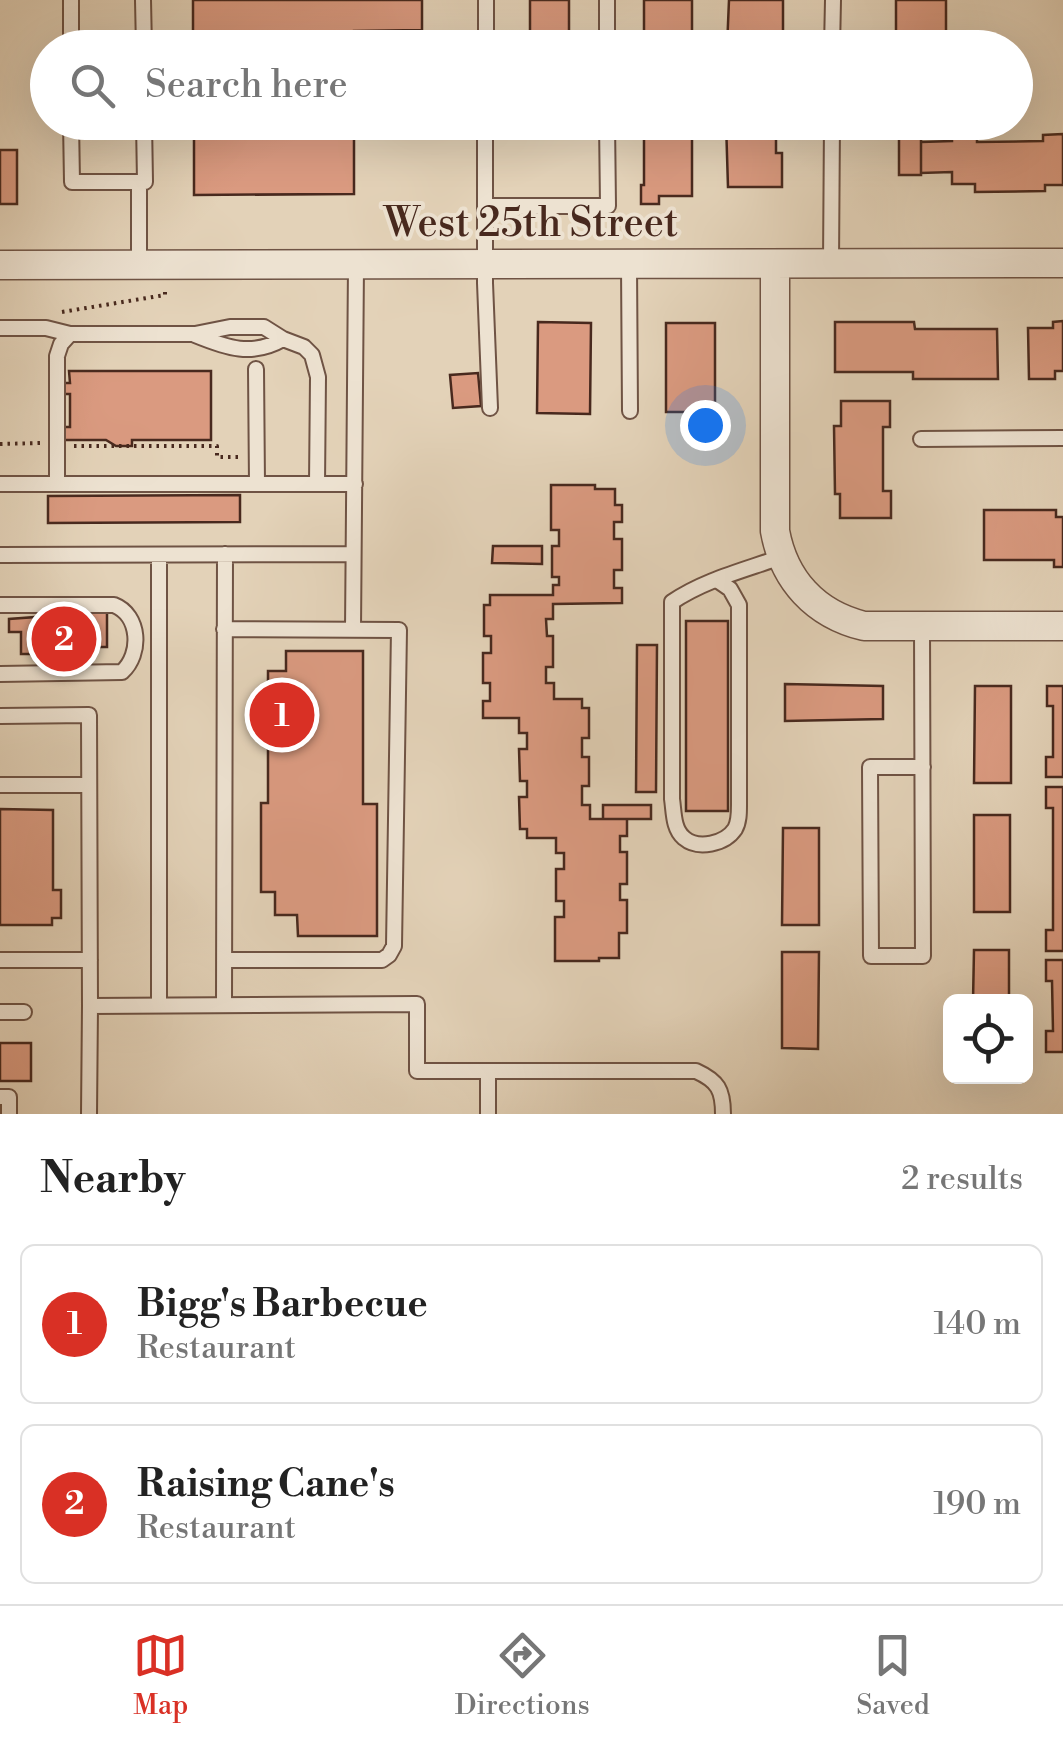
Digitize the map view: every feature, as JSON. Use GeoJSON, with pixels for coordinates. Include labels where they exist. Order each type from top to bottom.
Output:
{"type":"FeatureCollection","features":[{"type":"Feature","properties":{"kind":"street","name":"West 25th Street"},"geometry":{"type":"LineString","coordinates":[[0,264],[1063,263]]}},
{"type":"Feature","properties":{"kind":"street"},"geometry":{"type":"LineString","coordinates":[[775,264],[775,531],[781,557],[798,587],[814,604],[864,626],[1063,626]]}},
{"type":"Feature","properties":{"kind":"lane"},"geometry":{"type":"LineString","coordinates":[[71,0],[71,30]]}},
{"type":"Feature","properties":{"kind":"lane"},"geometry":{"type":"LineString","coordinates":[[143,0],[144,30]]}},
{"type":"Feature","properties":{"kind":"lane"},"geometry":{"type":"LineString","coordinates":[[486,0],[486,30]]}},
{"type":"Feature","properties":{"kind":"lane"},"geometry":{"type":"LineString","coordinates":[[607,0],[607,30]]}},
{"type":"Feature","properties":{"kind":"lane"},"geometry":{"type":"LineString","coordinates":[[832,0],[832,30]]}},
{"type":"Feature","properties":{"kind":"lane"},"geometry":{"type":"LineString","coordinates":[[71,140],[72,182],[145,182],[144,140]]}},
{"type":"Feature","properties":{"kind":"lane"},"geometry":{"type":"LineString","coordinates":[[486,140],[484,264],[490,408]]}},
{"type":"Feature","properties":{"kind":"lane"},"geometry":{"type":"LineString","coordinates":[[485,206],[608,206],[607,140]]}},
{"type":"Feature","properties":{"kind":"lane"},"geometry":{"type":"LineString","coordinates":[[831,264],[832,140]]}},
{"type":"Feature","properties":{"kind":"lane"},"geometry":{"type":"LineString","coordinates":[[139,182],[140,264]]}},
{"type":"Feature","properties":{"kind":"lane"},"geometry":{"type":"LineString","coordinates":[[353,630],[356,264]]}},
{"type":"Feature","properties":{"kind":"lane"},"geometry":{"type":"LineString","coordinates":[[629,264],[630,411]]}},
{"type":"Feature","properties":{"kind":"lane"},"geometry":{"type":"LineString","coordinates":[[0,328],[46,328],[70,334],[195,334],[230,327],[264,327],[283,340],[304,347],[316,365],[318,484]]}},
{"type":"Feature","properties":{"kind":"lane"},"geometry":{"type":"LineString","coordinates":[[56,484],[57,356],[70,334]]}},
{"type":"Feature","properties":{"kind":"lane"},"geometry":{"type":"LineString","coordinates":[[195,334],[230,350],[265,350],[283,340]]}},
{"type":"Feature","properties":{"kind":"lane"},"geometry":{"type":"LineString","coordinates":[[256,368],[257,484]]}},
{"type":"Feature","properties":{"kind":"lane"},"geometry":{"type":"LineString","coordinates":[[921,439],[1063,438]]}},
{"type":"Feature","properties":{"kind":"lane"},"geometry":{"type":"LineString","coordinates":[[0,484],[356,484]]}},
{"type":"Feature","properties":{"kind":"lane"},"geometry":{"type":"LineString","coordinates":[[224,1005],[225,554]]}},
{"type":"Feature","properties":{"kind":"lane"},"geometry":{"type":"LineString","coordinates":[[0,555],[352,554]]}},
{"type":"Feature","properties":{"kind":"lane"},"geometry":{"type":"LineString","coordinates":[[159,555],[159,1006]]}},
{"type":"Feature","properties":{"kind":"lane"},"geometry":{"type":"LineString","coordinates":[[718,580],[730,589],[739,604],[740,804],[738,826],[724,840],[703,845],[685,840],[675,826],[672,602],[686,592],[718,580],[781,557]]}},
{"type":"Feature","properties":{"kind":"lane"},"geometry":{"type":"LineString","coordinates":[[0,605],[114,605],[124,609],[134,624],[132,658],[122,672],[0,674]]}},
{"type":"Feature","properties":{"kind":"lane"},"geometry":{"type":"LineString","coordinates":[[922,626],[923,767],[924,956],[871,956],[870,767],[923,767]]}},
{"type":"Feature","properties":{"kind":"lane"},"geometry":{"type":"LineString","coordinates":[[224,629],[399,630],[394,946],[382,960],[224,960]]}},
{"type":"Feature","properties":{"kind":"lane"},"geometry":{"type":"LineString","coordinates":[[0,716],[89,715],[89,1114]]}},
{"type":"Feature","properties":{"kind":"lane"},"geometry":{"type":"LineString","coordinates":[[0,786],[89,786]]}},
{"type":"Feature","properties":{"kind":"lane"},"geometry":{"type":"LineString","coordinates":[[0,960],[90,960]]}},
{"type":"Feature","properties":{"kind":"lane"},"geometry":{"type":"LineString","coordinates":[[90,1006],[417,1004],[417,1071],[696,1071],[714,1080],[723,1094],[723,1114]]}},
{"type":"Feature","properties":{"kind":"lane"},"geometry":{"type":"LineString","coordinates":[[0,1012],[24,1012]]}},
{"type":"Feature","properties":{"kind":"lane"},"geometry":{"type":"LineString","coordinates":[[488,1071],[488,1114]]}},
{"type":"Feature","properties":{"kind":"lane"},"geometry":{"type":"LineString","coordinates":[[0,1097],[9,1097],[9,1114]]}},
{"type":"Feature","properties":{"kind":"path"},"geometry":{"type":"LineString","coordinates":[[0,444],[217,446],[217,457],[257,457]]}},
{"type":"Feature","properties":{"kind":"building"},"geometry":{"type":"Polygon","coordinates":[[[193,0],[422,0],[422,30],[193,30],[193,0]]]}},
{"type":"Feature","properties":{"kind":"building"},"geometry":{"type":"Polygon","coordinates":[[[530,0],[569,0],[569,30],[530,30],[530,0]]]}},
{"type":"Feature","properties":{"kind":"building"},"geometry":{"type":"Polygon","coordinates":[[[644,0],[692,0],[692,30],[644,30],[644,0]]]}},
{"type":"Feature","properties":{"kind":"building"},"geometry":{"type":"Polygon","coordinates":[[[729,0],[783,0],[783,30],[728,30],[729,0]]]}},
{"type":"Feature","properties":{"kind":"building"},"geometry":{"type":"Polygon","coordinates":[[[896,0],[946,0],[946,30],[896,30],[896,0]]]}},
{"type":"Feature","properties":{"kind":"building"},"geometry":{"type":"Polygon","coordinates":[[[1063,134],[1063,185],[1045,185],[1045,191],[975,192],[975,184],[952,184],[952,172],[921,173],[921,142],[1043,141],[1043,135],[1063,134]]]}},
{"type":"Feature","properties":{"kind":"building"},"geometry":{"type":"Polygon","coordinates":[[[194,140],[354,140],[354,194],[194,195],[194,140]]]}},
{"type":"Feature","properties":{"kind":"building"},"geometry":{"type":"Polygon","coordinates":[[[644,140],[692,140],[692,196],[659,196],[659,204],[641,204],[644,140]]]}},
{"type":"Feature","properties":{"kind":"building"},"geometry":{"type":"Polygon","coordinates":[[[727,140],[776,140],[776,153],[782,153],[782,187],[728,187],[727,140]]]}},
{"type":"Feature","properties":{"kind":"building"},"geometry":{"type":"Polygon","coordinates":[[[899,140],[921,140],[921,175],[899,175],[899,140]]]}},
{"type":"Feature","properties":{"kind":"building"},"geometry":{"type":"Polygon","coordinates":[[[0,150],[17,150],[17,204],[0,204],[0,150]]]}},
{"type":"Feature","properties":{"kind":"building"},"geometry":{"type":"Polygon","coordinates":[[[1063,321],[1063,371],[1055,371],[1055,379],[1029,379],[1028,328],[1053,328],[1053,322],[1063,321]]]}},
{"type":"Feature","properties":{"kind":"building"},"geometry":{"type":"Polygon","coordinates":[[[538,322],[591,323],[590,414],[537,413],[538,322]]]}},
{"type":"Feature","properties":{"kind":"building"},"geometry":{"type":"Polygon","coordinates":[[[835,322],[914,322],[915,329],[997,329],[998,379],[913,379],[913,372],[835,372],[835,322]]]}},
{"type":"Feature","properties":{"kind":"building"},"geometry":{"type":"Polygon","coordinates":[[[666,323],[715,323],[715,412],[666,412],[666,323]]]}},
{"type":"Feature","properties":{"kind":"building"},"geometry":{"type":"Polygon","coordinates":[[[69,371],[211,371],[211,440],[132,440],[132,446],[116,446],[106,440],[64,440],[64,427],[70,427],[70,394],[64,394],[64,383],[70,383],[69,371]]]}},
{"type":"Feature","properties":{"kind":"building"},"geometry":{"type":"Polygon","coordinates":[[[478,373],[481,406],[453,408],[450,375],[478,373]]]}},
{"type":"Feature","properties":{"kind":"building"},"geometry":{"type":"Polygon","coordinates":[[[841,401],[890,401],[890,427],[883,427],[883,491],[891,491],[891,518],[840,518],[840,494],[835,494],[834,426],[841,426],[841,401]]]}},
{"type":"Feature","properties":{"kind":"building"},"geometry":{"type":"Polygon","coordinates":[[[551,485],[615,489],[615,505],[622,505],[622,522],[614,522],[614,539],[622,539],[622,570],[614,570],[614,588],[622,588],[622,603],[553,604],[553,619],[546,619],[547,636],[553,636],[553,667],[546,667],[546,683],[554,683],[554,699],[582,699],[582,708],[589,708],[589,738],[582,738],[582,757],[589,757],[589,786],[582,786],[582,805],[590,805],[590,819],[627,819],[627,836],[620,836],[620,852],[627,852],[627,884],[620,884],[620,900],[627,900],[627,933],[619,933],[619,958],[599,961],[555,961],[555,917],[564,917],[564,901],[556,901],[556,869],[564,869],[564,853],[556,853],[556,838],[527,838],[527,829],[520,829],[519,797],[527,797],[527,781],[520,781],[519,749],[527,749],[527,733],[519,733],[519,718],[483,718],[483,701],[490,701],[490,683],[483,683],[483,653],[491,653],[491,636],[484,636],[484,605],[490,605],[490,595],[553,595],[553,585],[559,585],[559,577],[552,577],[552,546],[559,546],[559,530],[551,530],[551,485]]]}},
{"type":"Feature","properties":{"kind":"building"},"geometry":{"type":"Polygon","coordinates":[[[240,495],[240,522],[48,523],[48,496],[240,495]]]}},
{"type":"Feature","properties":{"kind":"building"},"geometry":{"type":"Polygon","coordinates":[[[984,510],[1056,510],[1056,517],[1063,517],[1063,567],[1054,567],[1054,560],[984,560],[984,510]]]}},
{"type":"Feature","properties":{"kind":"building"},"geometry":{"type":"Polygon","coordinates":[[[493,546],[542,546],[542,564],[492,563],[493,546]]]}},
{"type":"Feature","properties":{"kind":"building"},"geometry":{"type":"Polygon","coordinates":[[[49,612],[90,616],[90,612],[107,612],[107,647],[94,647],[94,656],[55,654],[55,661],[41,661],[41,654],[21,654],[21,632],[9,632],[9,619],[49,616],[49,612]]]}},
{"type":"Feature","properties":{"kind":"building"},"geometry":{"type":"Polygon","coordinates":[[[686,621],[728,621],[728,811],[686,811],[686,621]]]}},
{"type":"Feature","properties":{"kind":"building"},"geometry":{"type":"Polygon","coordinates":[[[637,645],[657,645],[656,792],[636,792],[637,645]]]}},
{"type":"Feature","properties":{"kind":"building"},"geometry":{"type":"Polygon","coordinates":[[[286,651],[363,651],[363,804],[377,804],[377,936],[298,936],[297,915],[275,915],[275,892],[261,892],[261,803],[268,803],[268,671],[286,671],[286,651]]]}},
{"type":"Feature","properties":{"kind":"building"},"geometry":{"type":"Polygon","coordinates":[[[785,684],[883,686],[883,719],[785,721],[785,684]]]}},
{"type":"Feature","properties":{"kind":"building"},"geometry":{"type":"Polygon","coordinates":[[[975,686],[1011,686],[1011,783],[974,783],[975,686]]]}},
{"type":"Feature","properties":{"kind":"building"},"geometry":{"type":"Polygon","coordinates":[[[1047,686],[1063,686],[1063,777],[1046,777],[1046,757],[1053,757],[1053,706],[1047,706],[1047,686]]]}},
{"type":"Feature","properties":{"kind":"building"},"geometry":{"type":"Polygon","coordinates":[[[1046,787],[1063,787],[1063,951],[1046,951],[1046,930],[1053,930],[1053,808],[1046,808],[1046,787]]]}},
{"type":"Feature","properties":{"kind":"building"},"geometry":{"type":"Polygon","coordinates":[[[603,805],[651,805],[651,819],[603,819],[603,805]]]}},
{"type":"Feature","properties":{"kind":"building"},"geometry":{"type":"Polygon","coordinates":[[[0,809],[53,810],[53,890],[61,890],[61,918],[52,918],[52,925],[0,925],[0,809]]]}},
{"type":"Feature","properties":{"kind":"building"},"geometry":{"type":"Polygon","coordinates":[[[974,815],[1010,815],[1010,912],[974,912],[974,815]]]}},
{"type":"Feature","properties":{"kind":"building"},"geometry":{"type":"Polygon","coordinates":[[[783,828],[819,828],[819,925],[782,925],[783,828]]]}},
{"type":"Feature","properties":{"kind":"building"},"geometry":{"type":"Polygon","coordinates":[[[974,950],[1009,950],[1009,994],[973,994],[974,950]]]}},
{"type":"Feature","properties":{"kind":"building"},"geometry":{"type":"Polygon","coordinates":[[[782,952],[819,952],[818,1049],[782,1048],[782,952]]]}},
{"type":"Feature","properties":{"kind":"building"},"geometry":{"type":"Polygon","coordinates":[[[1046,960],[1063,960],[1063,1052],[1046,1052],[1046,1031],[1053,1031],[1052,981],[1046,981],[1046,960]]]}},
{"type":"Feature","properties":{"kind":"building"},"geometry":{"type":"Polygon","coordinates":[[[0,1043],[31,1043],[31,1081],[0,1081],[0,1043]]]}},
{"type":"Feature","properties":{"kind":"place","name":"Raising Cane's"},"geometry":{"type":"Point","coordinates":[64,639]}},
{"type":"Feature","properties":{"kind":"place","name":"Bigg's Barbecue"},"geometry":{"type":"Point","coordinates":[282,715]}}]}
